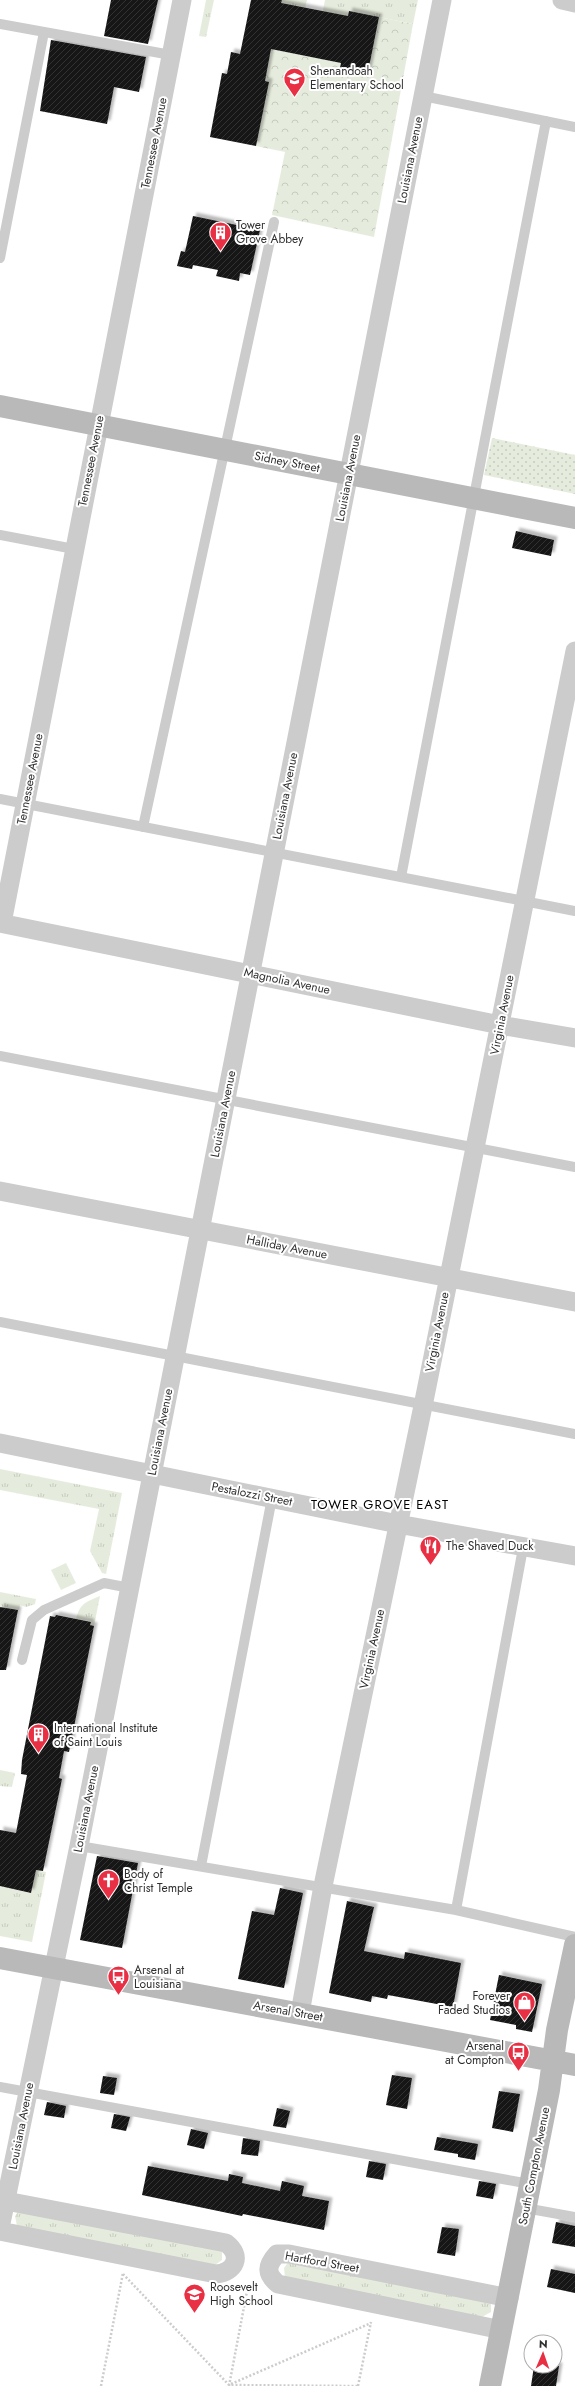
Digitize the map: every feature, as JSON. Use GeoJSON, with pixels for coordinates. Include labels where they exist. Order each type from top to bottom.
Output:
{"type":"FeatureCollection","features":[{"type":"Feature","properties":{"kind":"main road","name":"Sidney Street"},"geometry":{"type":"LineString","coordinates":[[0,406],[575,518]]}},
{"type":"Feature","properties":{"kind":"main road","name":"South Compton Avenue"},"geometry":{"type":"LineString","coordinates":[[490,2386],[509,2298],[553,2061],[557,2030],[575,1944]]}},
{"type":"Feature","properties":{"kind":"main road","name":"Arsenal Street"},"geometry":{"type":"LineString","coordinates":[[0,1958],[575,2065]]}},
{"type":"Feature","properties":{"kind":"street","name":"Tennessee Avenue"},"geometry":{"type":"LineString","coordinates":[[1,923],[182,0]]}},
{"type":"Feature","properties":{"kind":"street","name":"Louisiana Avenue"},"geometry":{"type":"LineString","coordinates":[[2,2217],[79,1846],[442,0]]}},
{"type":"Feature","properties":{"kind":"street"},"geometry":{"type":"LineString","coordinates":[[562,0],[575,2]]}},
{"type":"Feature","properties":{"kind":"street","name":"Virginia Avenue"},"geometry":{"type":"LineString","coordinates":[[300,2013],[323,1886],[423,1406],[575,651]]}},
{"type":"Feature","properties":{"kind":"street","name":"Magnolia Avenue"},"geometry":{"type":"LineString","coordinates":[[1,923],[500,1025],[575,1038]]}},
{"type":"Feature","properties":{"kind":"street","name":"Halliday Avenue"},"geometry":{"type":"LineString","coordinates":[[0,1191],[575,1302]]}},
{"type":"Feature","properties":{"kind":"street","name":"Pestalozzi Street"},"geometry":{"type":"LineString","coordinates":[[0,1443],[398,1524],[523,1548],[575,1556]]}},
{"type":"Feature","properties":{"kind":"street"},"geometry":{"type":"LineString","coordinates":[[2,2217],[226,2243],[233,2249],[236,2258],[233,2266],[226,2273],[216,2274],[2,2217]]}},
{"type":"Feature","properties":{"kind":"street","name":"Hartford Street"},"geometry":{"type":"LineString","coordinates":[[502,2330],[278,2284],[270,2277],[268,2270],[271,2261],[277,2254],[289,2254],[509,2298]]}},
{"type":"Feature","properties":{"kind":"lane"},"geometry":{"type":"LineString","coordinates":[[0,24],[171,55]]}},
{"type":"Feature","properties":{"kind":"lane"},"geometry":{"type":"LineString","coordinates":[[0,258],[44,32]]}},
{"type":"Feature","properties":{"kind":"lane"},"geometry":{"type":"LineString","coordinates":[[423,96],[575,127]]}},
{"type":"Feature","properties":{"kind":"lane"},"geometry":{"type":"LineString","coordinates":[[401,877],[546,121]]}},
{"type":"Feature","properties":{"kind":"lane"},"geometry":{"type":"LineString","coordinates":[[143,827],[274,222]]}},
{"type":"Feature","properties":{"kind":"lane"},"geometry":{"type":"LineString","coordinates":[[0,535],[74,549]]}},
{"type":"Feature","properties":{"kind":"lane"},"geometry":{"type":"LineString","coordinates":[[0,799],[575,911]]}},
{"type":"Feature","properties":{"kind":"lane"},"geometry":{"type":"LineString","coordinates":[[0,1056],[575,1167]]}},
{"type":"Feature","properties":{"kind":"lane"},"geometry":{"type":"LineString","coordinates":[[0,1322],[175,1358],[575,1434]]}},
{"type":"Feature","properties":{"kind":"lane"},"geometry":{"type":"LineString","coordinates":[[201,1866],[272,1498]]}},
{"type":"Feature","properties":{"kind":"lane"},"geometry":{"type":"LineString","coordinates":[[456,1910],[523,1548]]}},
{"type":"Feature","properties":{"kind":"lane"},"geometry":{"type":"LineString","coordinates":[[22,1660],[32,1620],[44,1610],[104,1583],[130,1588]]}},
{"type":"Feature","properties":{"kind":"lane"},"geometry":{"type":"LineString","coordinates":[[79,1846],[323,1886],[456,1910],[575,1938]]}},
{"type":"Feature","properties":{"kind":"lane"},"geometry":{"type":"LineString","coordinates":[[0,2087],[530,2184]]}},
{"type":"Feature","properties":{"kind":"lane"},"geometry":{"type":"LineString","coordinates":[[525,2208],[575,2217]]}},
{"type":"Feature","properties":{"kind":"path"},"geometry":{"type":"LineString","coordinates":[[101,2386],[125,2267]]}},
{"type":"Feature","properties":{"kind":"path"},"geometry":{"type":"LineString","coordinates":[[123,2273],[229,2385],[358,2386],[373,2316]]}},
{"type":"Feature","properties":{"kind":"path"},"geometry":{"type":"LineString","coordinates":[[229,2385],[247,2291]]}},
{"type":"Feature","properties":{"kind":"path"},"geometry":{"type":"LineString","coordinates":[[229,2385],[371,2323]]}},
{"type":"Feature","properties":{"kind":"green space"},"geometry":{"type":"Polygon","coordinates":[[[206,0],[214,0],[206,37],[199,36],[206,0]]]}},
{"type":"Feature","properties":{"kind":"green space"},"geometry":{"type":"Polygon","coordinates":[[[281,0],[307,0],[304,12],[281,8],[281,0]]]}},
{"type":"Feature","properties":{"kind":"green space"},"geometry":{"type":"Polygon","coordinates":[[[325,0],[418,0],[413,24],[349,11],[347,20],[322,15],[325,0]]]}},
{"type":"Feature","properties":{"kind":"green space"},"geometry":{"type":"Polygon","coordinates":[[[379,17],[413,24],[374,237],[272,215],[285,152],[256,146],[269,82],[265,81],[271,49],[341,63],[339,72],[367,77],[379,17]]]}},
{"type":"Feature","properties":{"kind":"green space"},"geometry":{"type":"Polygon","coordinates":[[[492,438],[575,455],[575,494],[484,475],[492,438]]]}},
{"type":"Feature","properties":{"kind":"green space"},"geometry":{"type":"Polygon","coordinates":[[[0,1469],[122,1493],[106,1574],[102,1573],[90,1551],[99,1509],[0,1490],[0,1469]]]}},
{"type":"Feature","properties":{"kind":"green space"},"geometry":{"type":"Polygon","coordinates":[[[66,1563],[76,1583],[61,1590],[51,1570],[66,1563]]]}},
{"type":"Feature","properties":{"kind":"green space"},"geometry":{"type":"Polygon","coordinates":[[[0,1592],[36,1599],[35,1604],[26,1607],[20,1605],[19,1610],[0,1607],[0,1592]]]}},
{"type":"Feature","properties":{"kind":"green space"},"geometry":{"type":"Polygon","coordinates":[[[100,1596],[94,1626],[90,1625],[91,1621],[76,1619],[79,1610],[84,1604],[100,1596]]]}},
{"type":"Feature","properties":{"kind":"green space"},"geometry":{"type":"Polygon","coordinates":[[[0,1770],[15,1773],[12,1787],[0,1786],[0,1770]]]}},
{"type":"Feature","properties":{"kind":"green space"},"geometry":{"type":"Polygon","coordinates":[[[36,1870],[46,1872],[32,1942],[0,1936],[0,1886],[31,1893],[36,1870]]]}},
{"type":"Feature","properties":{"kind":"green space"},"geometry":{"type":"Polygon","coordinates":[[[18,2212],[222,2251],[222,2260],[215,2265],[17,2226],[15,2216],[18,2212]]]}},
{"type":"Feature","properties":{"kind":"green space"},"geometry":{"type":"Polygon","coordinates":[[[289,2261],[491,2303],[491,2312],[482,2317],[285,2277],[284,2268],[289,2261]]]}},
{"type":"Feature","properties":{"kind":"building"},"geometry":{"type":"Polygon","coordinates":[[[111,0],[158,0],[148,44],[104,36],[111,0]]]}},
{"type":"Feature","properties":{"kind":"building","name":"Shenandoah Elementary School"},"geometry":{"type":"Polygon","coordinates":[[[251,0],[282,0],[281,3],[348,16],[349,11],[379,17],[367,77],[339,72],[341,63],[271,49],[265,81],[269,82],[256,146],[210,137],[222,73],[227,74],[231,52],[240,54],[251,0]]]}},
{"type":"Feature","properties":{"kind":"building"},"geometry":{"type":"Polygon","coordinates":[[[51,40],[146,57],[139,92],[114,87],[107,124],[40,111],[51,40]]]}},
{"type":"Feature","properties":{"kind":"building","name":"Tower Grove Abbey"},"geometry":{"type":"Polygon","coordinates":[[[193,216],[260,230],[250,275],[240,273],[239,281],[216,276],[218,270],[193,265],[192,269],[177,266],[181,251],[185,252],[193,216]]]}},
{"type":"Feature","properties":{"kind":"building"},"geometry":{"type":"Polygon","coordinates":[[[516,531],[554,540],[551,556],[512,548],[516,531]]]}},
{"type":"Feature","properties":{"kind":"building"},"geometry":{"type":"Polygon","coordinates":[[[0,1607],[18,1610],[6,1670],[0,1670],[0,1607]]]}},
{"type":"Feature","properties":{"kind":"building","name":"International Institute of Saint Louis"},"geometry":{"type":"Polygon","coordinates":[[[56,1615],[91,1622],[90,1625],[94,1626],[69,1752],[64,1751],[59,1778],[62,1779],[43,1871],[36,1870],[31,1893],[0,1886],[0,1830],[16,1833],[27,1775],[21,1774],[22,1760],[50,1616],[55,1617],[56,1615]]]}},
{"type":"Feature","properties":{"kind":"building","name":"Body of Christ Temple"},"geometry":{"type":"Polygon","coordinates":[[[97,1856],[138,1863],[122,1948],[80,1940],[97,1856]]]}},
{"type":"Feature","properties":{"kind":"building"},"geometry":{"type":"Polygon","coordinates":[[[280,1888],[303,1893],[284,1988],[238,1979],[252,1911],[274,1915],[280,1888]]]}},
{"type":"Feature","properties":{"kind":"building"},"geometry":{"type":"Polygon","coordinates":[[[347,1901],[374,1907],[364,1951],[404,1959],[405,1952],[461,1963],[453,2007],[388,1995],[387,1999],[372,1996],[371,2002],[329,1993],[347,1901]]]}},
{"type":"Feature","properties":{"kind":"building"},"geometry":{"type":"Polygon","coordinates":[[[499,1975],[542,1984],[532,2032],[516,2029],[516,2025],[490,2020],[499,1975]]]}},
{"type":"Feature","properties":{"kind":"building"},"geometry":{"type":"Polygon","coordinates":[[[392,2075],[412,2078],[407,2109],[386,2105],[392,2075]]]}},
{"type":"Feature","properties":{"kind":"building"},"geometry":{"type":"Polygon","coordinates":[[[103,2076],[117,2078],[114,2095],[100,2093],[103,2076]]]}},
{"type":"Feature","properties":{"kind":"building"},"geometry":{"type":"Polygon","coordinates":[[[499,2091],[520,2094],[513,2132],[492,2128],[499,2091]]]}},
{"type":"Feature","properties":{"kind":"building"},"geometry":{"type":"Polygon","coordinates":[[[47,2102],[66,2106],[64,2118],[44,2115],[47,2102]]]}},
{"type":"Feature","properties":{"kind":"building"},"geometry":{"type":"Polygon","coordinates":[[[277,2108],[290,2111],[286,2128],[273,2126],[277,2108]]]}},
{"type":"Feature","properties":{"kind":"building"},"geometry":{"type":"Polygon","coordinates":[[[114,2114],[130,2117],[126,2131],[111,2128],[114,2114]]]}},
{"type":"Feature","properties":{"kind":"building"},"geometry":{"type":"Polygon","coordinates":[[[191,2129],[208,2133],[204,2149],[187,2145],[191,2129]]]}},
{"type":"Feature","properties":{"kind":"building"},"geometry":{"type":"Polygon","coordinates":[[[437,2137],[478,2144],[475,2160],[458,2157],[458,2154],[434,2150],[437,2137]]]}},
{"type":"Feature","properties":{"kind":"building"},"geometry":{"type":"Polygon","coordinates":[[[243,2138],[260,2141],[258,2156],[241,2154],[243,2138]]]}},
{"type":"Feature","properties":{"kind":"building"},"geometry":{"type":"Polygon","coordinates":[[[369,2161],[386,2164],[383,2180],[366,2177],[369,2161]]]}},
{"type":"Feature","properties":{"kind":"building"},"geometry":{"type":"Polygon","coordinates":[[[148,2166],[228,2181],[229,2174],[243,2177],[242,2183],[280,2191],[282,2181],[304,2186],[302,2196],[329,2201],[324,2230],[243,2214],[242,2216],[142,2195],[148,2166]]]}},
{"type":"Feature","properties":{"kind":"building"},"geometry":{"type":"Polygon","coordinates":[[[479,2181],[496,2184],[493,2199],[476,2196],[479,2181]]]}},
{"type":"Feature","properties":{"kind":"building"},"geometry":{"type":"Polygon","coordinates":[[[556,2222],[575,2226],[575,2247],[552,2243],[556,2222]]]}},
{"type":"Feature","properties":{"kind":"building"},"geometry":{"type":"Polygon","coordinates":[[[442,2227],[459,2229],[455,2256],[437,2253],[442,2227]]]}},
{"type":"Feature","properties":{"kind":"building"},"geometry":{"type":"Polygon","coordinates":[[[551,2269],[575,2274],[575,2293],[547,2287],[551,2269]]]}},
{"type":"Feature","properties":{"kind":"building"},"geometry":{"type":"Polygon","coordinates":[[[533,2374],[558,2374],[556,2386],[531,2386],[533,2374]]]}},
{"type":"Feature","properties":{"kind":"place","name":"Shenandoah Elementary School"},"geometry":{"type":"Point","coordinates":[294,98]}},
{"type":"Feature","properties":{"kind":"place","name":"Tower Grove Abbey"},"geometry":{"type":"Point","coordinates":[220,252]}},
{"type":"Feature","properties":{"kind":"place","name":"The Shaved Duck"},"geometry":{"type":"Point","coordinates":[431,1566]}},
{"type":"Feature","properties":{"kind":"place","name":"International Institute of Saint Louis"},"geometry":{"type":"Point","coordinates":[39,1754]}},
{"type":"Feature","properties":{"kind":"place","name":"Body of Christ Temple"},"geometry":{"type":"Point","coordinates":[109,1900]}},
{"type":"Feature","properties":{"kind":"place","name":"Arsenal at Louisiana"},"geometry":{"type":"Point","coordinates":[119,1996]}},
{"type":"Feature","properties":{"kind":"place","name":"Forever Faded Studios"},"geometry":{"type":"Point","coordinates":[525,2022]}},
{"type":"Feature","properties":{"kind":"place","name":"Arsenal at Compton"},"geometry":{"type":"Point","coordinates":[519,2072]}},
{"type":"Feature","properties":{"kind":"place","name":"Roosevelt High School"},"geometry":{"type":"Point","coordinates":[194,2314]}},
{"type":"Feature","properties":{"kind":"district","name":"TOWER GROVE EAST"},"geometry":{"type":"Point","coordinates":[380,1504]}}]}
